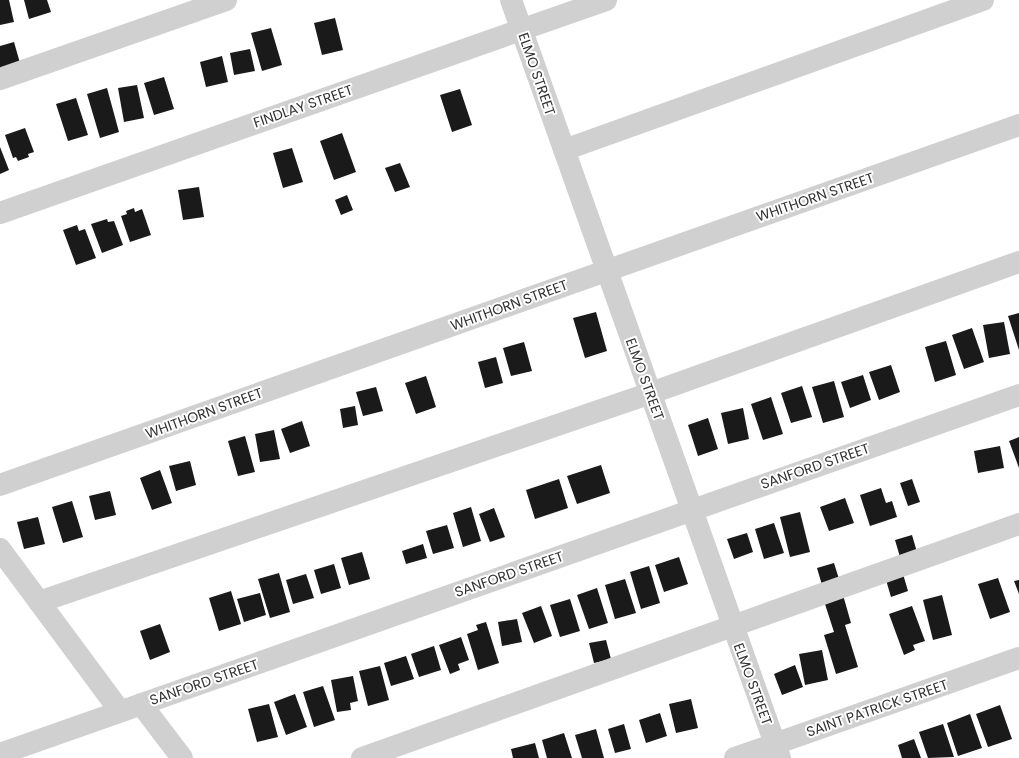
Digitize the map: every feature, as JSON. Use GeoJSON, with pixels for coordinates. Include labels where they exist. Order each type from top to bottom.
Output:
{"type":"FeatureCollection","features":[{"type":"Feature","properties":{"kind":"street"},"geometry":{"type":"LineString","coordinates":[[0,79],[226,0]]}},
{"type":"Feature","properties":{"kind":"street","name":"ELMO STREET"},"geometry":{"type":"LineString","coordinates":[[511,0],[777,751]]}},
{"type":"Feature","properties":{"kind":"street","name":"FINDLAY STREET"},"geometry":{"type":"LineString","coordinates":[[0,213],[606,0]]}},
{"type":"Feature","properties":{"kind":"street"},"geometry":{"type":"LineString","coordinates":[[564,150],[983,0]]}},
{"type":"Feature","properties":{"kind":"street","name":"WHITHORN STREET"},"geometry":{"type":"LineString","coordinates":[[0,486],[1019,125]]}},
{"type":"Feature","properties":{"kind":"street"},"geometry":{"type":"LineString","coordinates":[[39,602],[651,393],[1019,262]]}},
{"type":"Feature","properties":{"kind":"street","name":"SANFORD STREET"},"geometry":{"type":"LineString","coordinates":[[0,754],[1019,395]]}},
{"type":"Feature","properties":{"kind":"street"},"geometry":{"type":"LineString","coordinates":[[362,758],[1019,524]]}},
{"type":"Feature","properties":{"kind":"street"},"geometry":{"type":"LineString","coordinates":[[0,549],[120,712]]}},
{"type":"Feature","properties":{"kind":"street","name":"SAINT PATRICK STREET"},"geometry":{"type":"LineString","coordinates":[[735,758],[777,751],[1019,658]]}},
{"type":"Feature","properties":{"kind":"street"},"geometry":{"type":"LineString","coordinates":[[141,704],[182,758]]}},
{"type":"Feature","properties":{"kind":"building"},"geometry":{"type":"Polygon","coordinates":[[[0,0],[9,0],[14,22],[0,25],[0,0]]]}},
{"type":"Feature","properties":{"kind":"building"},"geometry":{"type":"Polygon","coordinates":[[[24,0],[47,0],[51,12],[29,19],[24,0]]]}},
{"type":"Feature","properties":{"kind":"building"},"geometry":{"type":"Polygon","coordinates":[[[335,18],[343,50],[322,55],[314,23],[335,18]]]}},
{"type":"Feature","properties":{"kind":"building"},"geometry":{"type":"Polygon","coordinates":[[[271,28],[282,65],[262,71],[251,33],[271,28]]]}},
{"type":"Feature","properties":{"kind":"building"},"geometry":{"type":"Polygon","coordinates":[[[14,42],[20,63],[0,69],[0,46],[14,42]]]}},
{"type":"Feature","properties":{"kind":"building"},"geometry":{"type":"Polygon","coordinates":[[[250,49],[255,71],[234,75],[230,53],[250,49]]]}},
{"type":"Feature","properties":{"kind":"building"},"geometry":{"type":"Polygon","coordinates":[[[222,56],[228,82],[206,87],[200,62],[222,56]]]}},
{"type":"Feature","properties":{"kind":"building"},"geometry":{"type":"Polygon","coordinates":[[[164,77],[174,109],[154,115],[144,83],[164,77]]]}},
{"type":"Feature","properties":{"kind":"building"},"geometry":{"type":"Polygon","coordinates":[[[137,85],[144,118],[124,122],[118,88],[137,85]]]}},
{"type":"Feature","properties":{"kind":"building"},"geometry":{"type":"Polygon","coordinates":[[[107,88],[119,132],[100,138],[87,94],[107,88]]]}},
{"type":"Feature","properties":{"kind":"building"},"geometry":{"type":"Polygon","coordinates":[[[460,89],[472,125],[452,132],[440,95],[460,89]]]}},
{"type":"Feature","properties":{"kind":"building"},"geometry":{"type":"Polygon","coordinates":[[[76,98],[88,135],[68,141],[56,104],[76,98]]]}},
{"type":"Feature","properties":{"kind":"building"},"geometry":{"type":"Polygon","coordinates":[[[25,128],[34,152],[28,154],[29,157],[18,161],[16,157],[13,158],[5,135],[25,128]]]}},
{"type":"Feature","properties":{"kind":"building"},"geometry":{"type":"Polygon","coordinates":[[[342,133],[356,172],[334,180],[320,141],[342,133]]]}},
{"type":"Feature","properties":{"kind":"building"},"geometry":{"type":"Polygon","coordinates":[[[0,147],[9,170],[0,174],[0,147]]]}},
{"type":"Feature","properties":{"kind":"building"},"geometry":{"type":"Polygon","coordinates":[[[292,148],[303,182],[283,188],[273,153],[292,148]]]}},
{"type":"Feature","properties":{"kind":"building"},"geometry":{"type":"Polygon","coordinates":[[[400,163],[410,187],[395,192],[385,168],[400,163]]]}},
{"type":"Feature","properties":{"kind":"building"},"geometry":{"type":"Polygon","coordinates":[[[199,187],[204,217],[183,220],[178,190],[199,187]]]}},
{"type":"Feature","properties":{"kind":"building"},"geometry":{"type":"Polygon","coordinates":[[[347,195],[353,210],[341,215],[335,200],[347,195]]]}},
{"type":"Feature","properties":{"kind":"building"},"geometry":{"type":"Polygon","coordinates":[[[134,208],[135,212],[142,209],[151,235],[130,242],[121,216],[127,214],[126,211],[134,208]]]}},
{"type":"Feature","properties":{"kind":"building"},"geometry":{"type":"Polygon","coordinates":[[[107,219],[108,222],[114,221],[123,245],[102,253],[91,224],[107,219]]]}},
{"type":"Feature","properties":{"kind":"building"},"geometry":{"type":"Polygon","coordinates":[[[77,225],[79,231],[85,229],[96,258],[76,265],[63,230],[77,225]]]}},
{"type":"Feature","properties":{"kind":"building"},"geometry":{"type":"Polygon","coordinates":[[[596,312],[607,351],[585,358],[573,318],[596,312]]]}},
{"type":"Feature","properties":{"kind":"building"},"geometry":{"type":"Polygon","coordinates":[[[1019,313],[1019,350],[1008,316],[1019,313]]]}},
{"type":"Feature","properties":{"kind":"building"},"geometry":{"type":"Polygon","coordinates":[[[1004,322],[1010,354],[989,358],[983,325],[1004,322]]]}},
{"type":"Feature","properties":{"kind":"building"},"geometry":{"type":"Polygon","coordinates":[[[972,328],[984,362],[964,369],[952,335],[972,328]]]}},
{"type":"Feature","properties":{"kind":"building"},"geometry":{"type":"Polygon","coordinates":[[[946,341],[956,375],[935,382],[925,347],[946,341]]]}},
{"type":"Feature","properties":{"kind":"building"},"geometry":{"type":"Polygon","coordinates":[[[524,342],[532,371],[511,376],[503,348],[524,342]]]}},
{"type":"Feature","properties":{"kind":"building"},"geometry":{"type":"Polygon","coordinates":[[[496,357],[503,383],[485,388],[478,362],[496,357]]]}},
{"type":"Feature","properties":{"kind":"building"},"geometry":{"type":"Polygon","coordinates":[[[891,365],[900,392],[879,400],[869,372],[891,365]]]}},
{"type":"Feature","properties":{"kind":"building"},"geometry":{"type":"Polygon","coordinates":[[[863,375],[871,400],[850,408],[841,382],[863,375]]]}},
{"type":"Feature","properties":{"kind":"building"},"geometry":{"type":"Polygon","coordinates":[[[426,376],[436,407],[416,414],[405,383],[426,376]]]}},
{"type":"Feature","properties":{"kind":"building"},"geometry":{"type":"Polygon","coordinates":[[[834,381],[844,417],[823,423],[812,387],[834,381]]]}},
{"type":"Feature","properties":{"kind":"building"},"geometry":{"type":"Polygon","coordinates":[[[802,386],[812,417],[791,423],[781,393],[802,386]]]}},
{"type":"Feature","properties":{"kind":"building"},"geometry":{"type":"Polygon","coordinates":[[[376,387],[383,411],[363,416],[356,392],[376,387]]]}},
{"type":"Feature","properties":{"kind":"building"},"geometry":{"type":"Polygon","coordinates":[[[771,397],[783,434],[763,440],[751,404],[771,397]]]}},
{"type":"Feature","properties":{"kind":"building"},"geometry":{"type":"Polygon","coordinates":[[[355,406],[358,425],[343,428],[340,409],[355,406]]]}},
{"type":"Feature","properties":{"kind":"building"},"geometry":{"type":"Polygon","coordinates":[[[743,408],[749,439],[728,444],[721,413],[743,408]]]}},
{"type":"Feature","properties":{"kind":"building"},"geometry":{"type":"Polygon","coordinates":[[[708,418],[718,449],[698,456],[688,425],[708,418]]]}},
{"type":"Feature","properties":{"kind":"building"},"geometry":{"type":"Polygon","coordinates":[[[302,421],[310,446],[290,453],[281,429],[302,421]]]}},
{"type":"Feature","properties":{"kind":"building"},"geometry":{"type":"Polygon","coordinates":[[[274,430],[280,459],[260,462],[255,434],[274,430]]]}},
{"type":"Feature","properties":{"kind":"building"},"geometry":{"type":"Polygon","coordinates":[[[245,436],[255,472],[238,476],[228,441],[245,436]]]}},
{"type":"Feature","properties":{"kind":"building"},"geometry":{"type":"Polygon","coordinates":[[[1019,437],[1019,468],[1009,441],[1019,437]]]}},
{"type":"Feature","properties":{"kind":"building"},"geometry":{"type":"Polygon","coordinates":[[[1000,446],[1004,468],[978,473],[974,451],[1000,446]]]}},
{"type":"Feature","properties":{"kind":"building"},"geometry":{"type":"Polygon","coordinates":[[[190,461],[196,485],[176,491],[169,466],[190,461]]]}},
{"type":"Feature","properties":{"kind":"building"},"geometry":{"type":"Polygon","coordinates":[[[601,465],[610,493],[577,504],[567,476],[601,465]]]}},
{"type":"Feature","properties":{"kind":"building"},"geometry":{"type":"Polygon","coordinates":[[[160,470],[172,503],[152,510],[140,478],[160,470]]]}},
{"type":"Feature","properties":{"kind":"building"},"geometry":{"type":"Polygon","coordinates":[[[559,479],[568,508],[535,519],[526,490],[559,479]]]}},
{"type":"Feature","properties":{"kind":"building"},"geometry":{"type":"Polygon","coordinates":[[[912,479],[920,502],[908,506],[900,483],[912,479]]]}},
{"type":"Feature","properties":{"kind":"building"},"geometry":{"type":"Polygon","coordinates":[[[881,488],[886,503],[892,501],[897,517],[870,526],[860,495],[881,488]]]}},
{"type":"Feature","properties":{"kind":"building"},"geometry":{"type":"Polygon","coordinates":[[[110,491],[116,515],[95,520],[89,496],[110,491]]]}},
{"type":"Feature","properties":{"kind":"building"},"geometry":{"type":"Polygon","coordinates":[[[845,498],[854,523],[829,531],[820,507],[845,498]]]}},
{"type":"Feature","properties":{"kind":"building"},"geometry":{"type":"Polygon","coordinates":[[[72,501],[83,537],[63,543],[52,507],[72,501]]]}},
{"type":"Feature","properties":{"kind":"building"},"geometry":{"type":"Polygon","coordinates":[[[471,507],[481,541],[463,547],[453,513],[471,507]]]}},
{"type":"Feature","properties":{"kind":"building"},"geometry":{"type":"Polygon","coordinates":[[[494,508],[505,537],[490,542],[479,514],[494,508]]]}},
{"type":"Feature","properties":{"kind":"building"},"geometry":{"type":"Polygon","coordinates":[[[800,512],[810,552],[790,557],[780,517],[800,512]]]}},
{"type":"Feature","properties":{"kind":"building"},"geometry":{"type":"Polygon","coordinates":[[[38,517],[45,544],[24,549],[17,522],[38,517]]]}},
{"type":"Feature","properties":{"kind":"building"},"geometry":{"type":"Polygon","coordinates":[[[774,523],[784,553],[764,559],[755,529],[774,523]]]}},
{"type":"Feature","properties":{"kind":"building"},"geometry":{"type":"Polygon","coordinates":[[[447,525],[454,548],[433,554],[426,531],[447,525]]]}},
{"type":"Feature","properties":{"kind":"building"},"geometry":{"type":"Polygon","coordinates":[[[747,533],[753,552],[734,559],[727,539],[747,533]]]}},
{"type":"Feature","properties":{"kind":"building"},"geometry":{"type":"Polygon","coordinates":[[[912,535],[917,552],[900,557],[895,540],[912,535]]]}},
{"type":"Feature","properties":{"kind":"building"},"geometry":{"type":"Polygon","coordinates":[[[423,544],[427,558],[406,564],[402,551],[423,544]]]}},
{"type":"Feature","properties":{"kind":"building"},"geometry":{"type":"Polygon","coordinates":[[[362,552],[370,579],[349,585],[341,558],[362,552]]]}},
{"type":"Feature","properties":{"kind":"building"},"geometry":{"type":"Polygon","coordinates":[[[679,557],[688,584],[664,592],[655,565],[679,557]]]}},
{"type":"Feature","properties":{"kind":"building"},"geometry":{"type":"Polygon","coordinates":[[[834,563],[839,579],[822,585],[817,568],[834,563]]]}},
{"type":"Feature","properties":{"kind":"building"},"geometry":{"type":"Polygon","coordinates":[[[334,564],[341,588],[321,594],[314,570],[334,564]]]}},
{"type":"Feature","properties":{"kind":"building"},"geometry":{"type":"Polygon","coordinates":[[[649,566],[660,603],[641,609],[630,572],[649,566]]]}},
{"type":"Feature","properties":{"kind":"building"},"geometry":{"type":"Polygon","coordinates":[[[279,573],[290,612],[270,618],[258,579],[279,573]]]}},
{"type":"Feature","properties":{"kind":"building"},"geometry":{"type":"Polygon","coordinates":[[[306,574],[314,598],[293,604],[286,580],[306,574]]]}},
{"type":"Feature","properties":{"kind":"building"},"geometry":{"type":"Polygon","coordinates":[[[903,574],[908,591],[891,597],[886,580],[903,574]]]}},
{"type":"Feature","properties":{"kind":"building"},"geometry":{"type":"Polygon","coordinates":[[[998,578],[1010,612],[990,619],[978,584],[998,578]]]}},
{"type":"Feature","properties":{"kind":"building"},"geometry":{"type":"Polygon","coordinates":[[[625,579],[636,613],[615,619],[605,585],[625,579]]]}},
{"type":"Feature","properties":{"kind":"building"},"geometry":{"type":"Polygon","coordinates":[[[1019,580],[1019,594],[1014,581],[1019,580]]]}},
{"type":"Feature","properties":{"kind":"building"},"geometry":{"type":"Polygon","coordinates":[[[597,588],[608,623],[589,629],[577,595],[597,588]]]}},
{"type":"Feature","properties":{"kind":"building"},"geometry":{"type":"Polygon","coordinates":[[[231,591],[241,624],[219,631],[209,598],[231,591]]]}},
{"type":"Feature","properties":{"kind":"building"},"geometry":{"type":"Polygon","coordinates":[[[260,593],[266,615],[244,622],[237,599],[260,593]]]}},
{"type":"Feature","properties":{"kind":"building"},"geometry":{"type":"Polygon","coordinates":[[[843,595],[851,623],[845,625],[858,667],[836,674],[824,635],[834,632],[824,601],[843,595]]]}},
{"type":"Feature","properties":{"kind":"building"},"geometry":{"type":"Polygon","coordinates":[[[942,595],[952,635],[933,640],[923,600],[942,595]]]}},
{"type":"Feature","properties":{"kind":"building"},"geometry":{"type":"Polygon","coordinates":[[[570,599],[580,631],[560,637],[550,605],[570,599]]]}},
{"type":"Feature","properties":{"kind":"building"},"geometry":{"type":"Polygon","coordinates":[[[541,606],[552,636],[534,643],[522,613],[541,606]]]}},
{"type":"Feature","properties":{"kind":"building"},"geometry":{"type":"Polygon","coordinates":[[[912,606],[925,641],[913,645],[915,650],[904,655],[889,614],[912,606]]]}},
{"type":"Feature","properties":{"kind":"building"},"geometry":{"type":"Polygon","coordinates":[[[517,619],[522,642],[502,646],[498,622],[517,619]]]}},
{"type":"Feature","properties":{"kind":"building"},"geometry":{"type":"Polygon","coordinates":[[[486,622],[499,663],[478,670],[467,634],[478,630],[476,625],[486,622]]]}},
{"type":"Feature","properties":{"kind":"building"},"geometry":{"type":"Polygon","coordinates":[[[160,624],[170,652],[150,660],[140,631],[160,624]]]}},
{"type":"Feature","properties":{"kind":"building"},"geometry":{"type":"Polygon","coordinates":[[[461,637],[469,660],[458,664],[460,670],[450,674],[439,645],[461,637]]]}},
{"type":"Feature","properties":{"kind":"building"},"geometry":{"type":"Polygon","coordinates":[[[606,640],[611,659],[594,663],[589,643],[606,640]]]}},
{"type":"Feature","properties":{"kind":"building"},"geometry":{"type":"Polygon","coordinates":[[[434,646],[441,670],[419,677],[411,654],[434,646]]]}},
{"type":"Feature","properties":{"kind":"building"},"geometry":{"type":"Polygon","coordinates":[[[822,650],[828,680],[805,685],[799,654],[822,650]]]}},
{"type":"Feature","properties":{"kind":"building"},"geometry":{"type":"Polygon","coordinates":[[[406,656],[414,679],[391,686],[384,663],[406,656]]]}},
{"type":"Feature","properties":{"kind":"building"},"geometry":{"type":"Polygon","coordinates":[[[795,665],[803,687],[782,695],[774,674],[795,665]]]}},
{"type":"Feature","properties":{"kind":"building"},"geometry":{"type":"Polygon","coordinates":[[[380,666],[389,700],[368,706],[359,671],[380,666]]]}},
{"type":"Feature","properties":{"kind":"building"},"geometry":{"type":"Polygon","coordinates":[[[353,676],[358,701],[350,703],[351,710],[337,712],[331,680],[353,676]]]}},
{"type":"Feature","properties":{"kind":"building"},"geometry":{"type":"Polygon","coordinates":[[[323,686],[335,720],[314,727],[303,692],[323,686]]]}},
{"type":"Feature","properties":{"kind":"building"},"geometry":{"type":"Polygon","coordinates":[[[295,694],[307,727],[286,735],[274,702],[295,694]]]}},
{"type":"Feature","properties":{"kind":"building"},"geometry":{"type":"Polygon","coordinates":[[[691,699],[698,728],[676,733],[669,704],[691,699]]]}},
{"type":"Feature","properties":{"kind":"building"},"geometry":{"type":"Polygon","coordinates":[[[269,704],[278,737],[257,742],[248,709],[269,704]]]}},
{"type":"Feature","properties":{"kind":"building"},"geometry":{"type":"Polygon","coordinates":[[[1000,705],[1012,739],[988,747],[976,714],[1000,705]]]}},
{"type":"Feature","properties":{"kind":"building"},"geometry":{"type":"Polygon","coordinates":[[[660,713],[667,736],[646,743],[639,720],[660,713]]]}},
{"type":"Feature","properties":{"kind":"building"},"geometry":{"type":"Polygon","coordinates":[[[970,714],[982,748],[958,756],[947,723],[970,714]]]}},
{"type":"Feature","properties":{"kind":"building"},"geometry":{"type":"Polygon","coordinates":[[[624,724],[631,749],[615,753],[608,729],[624,724]]]}},
{"type":"Feature","properties":{"kind":"building"},"geometry":{"type":"Polygon","coordinates":[[[943,724],[954,757],[928,758],[919,732],[943,724]]]}},
{"type":"Feature","properties":{"kind":"building"},"geometry":{"type":"Polygon","coordinates":[[[596,729],[604,758],[582,758],[575,735],[596,729]]]}},
{"type":"Feature","properties":{"kind":"building"},"geometry":{"type":"Polygon","coordinates":[[[564,733],[572,758],[547,758],[542,740],[564,733]]]}},
{"type":"Feature","properties":{"kind":"building"},"geometry":{"type":"Polygon","coordinates":[[[914,739],[921,758],[902,758],[898,745],[914,739]]]}},
{"type":"Feature","properties":{"kind":"building"},"geometry":{"type":"Polygon","coordinates":[[[535,743],[539,758],[513,758],[511,749],[535,743]]]}}]}
